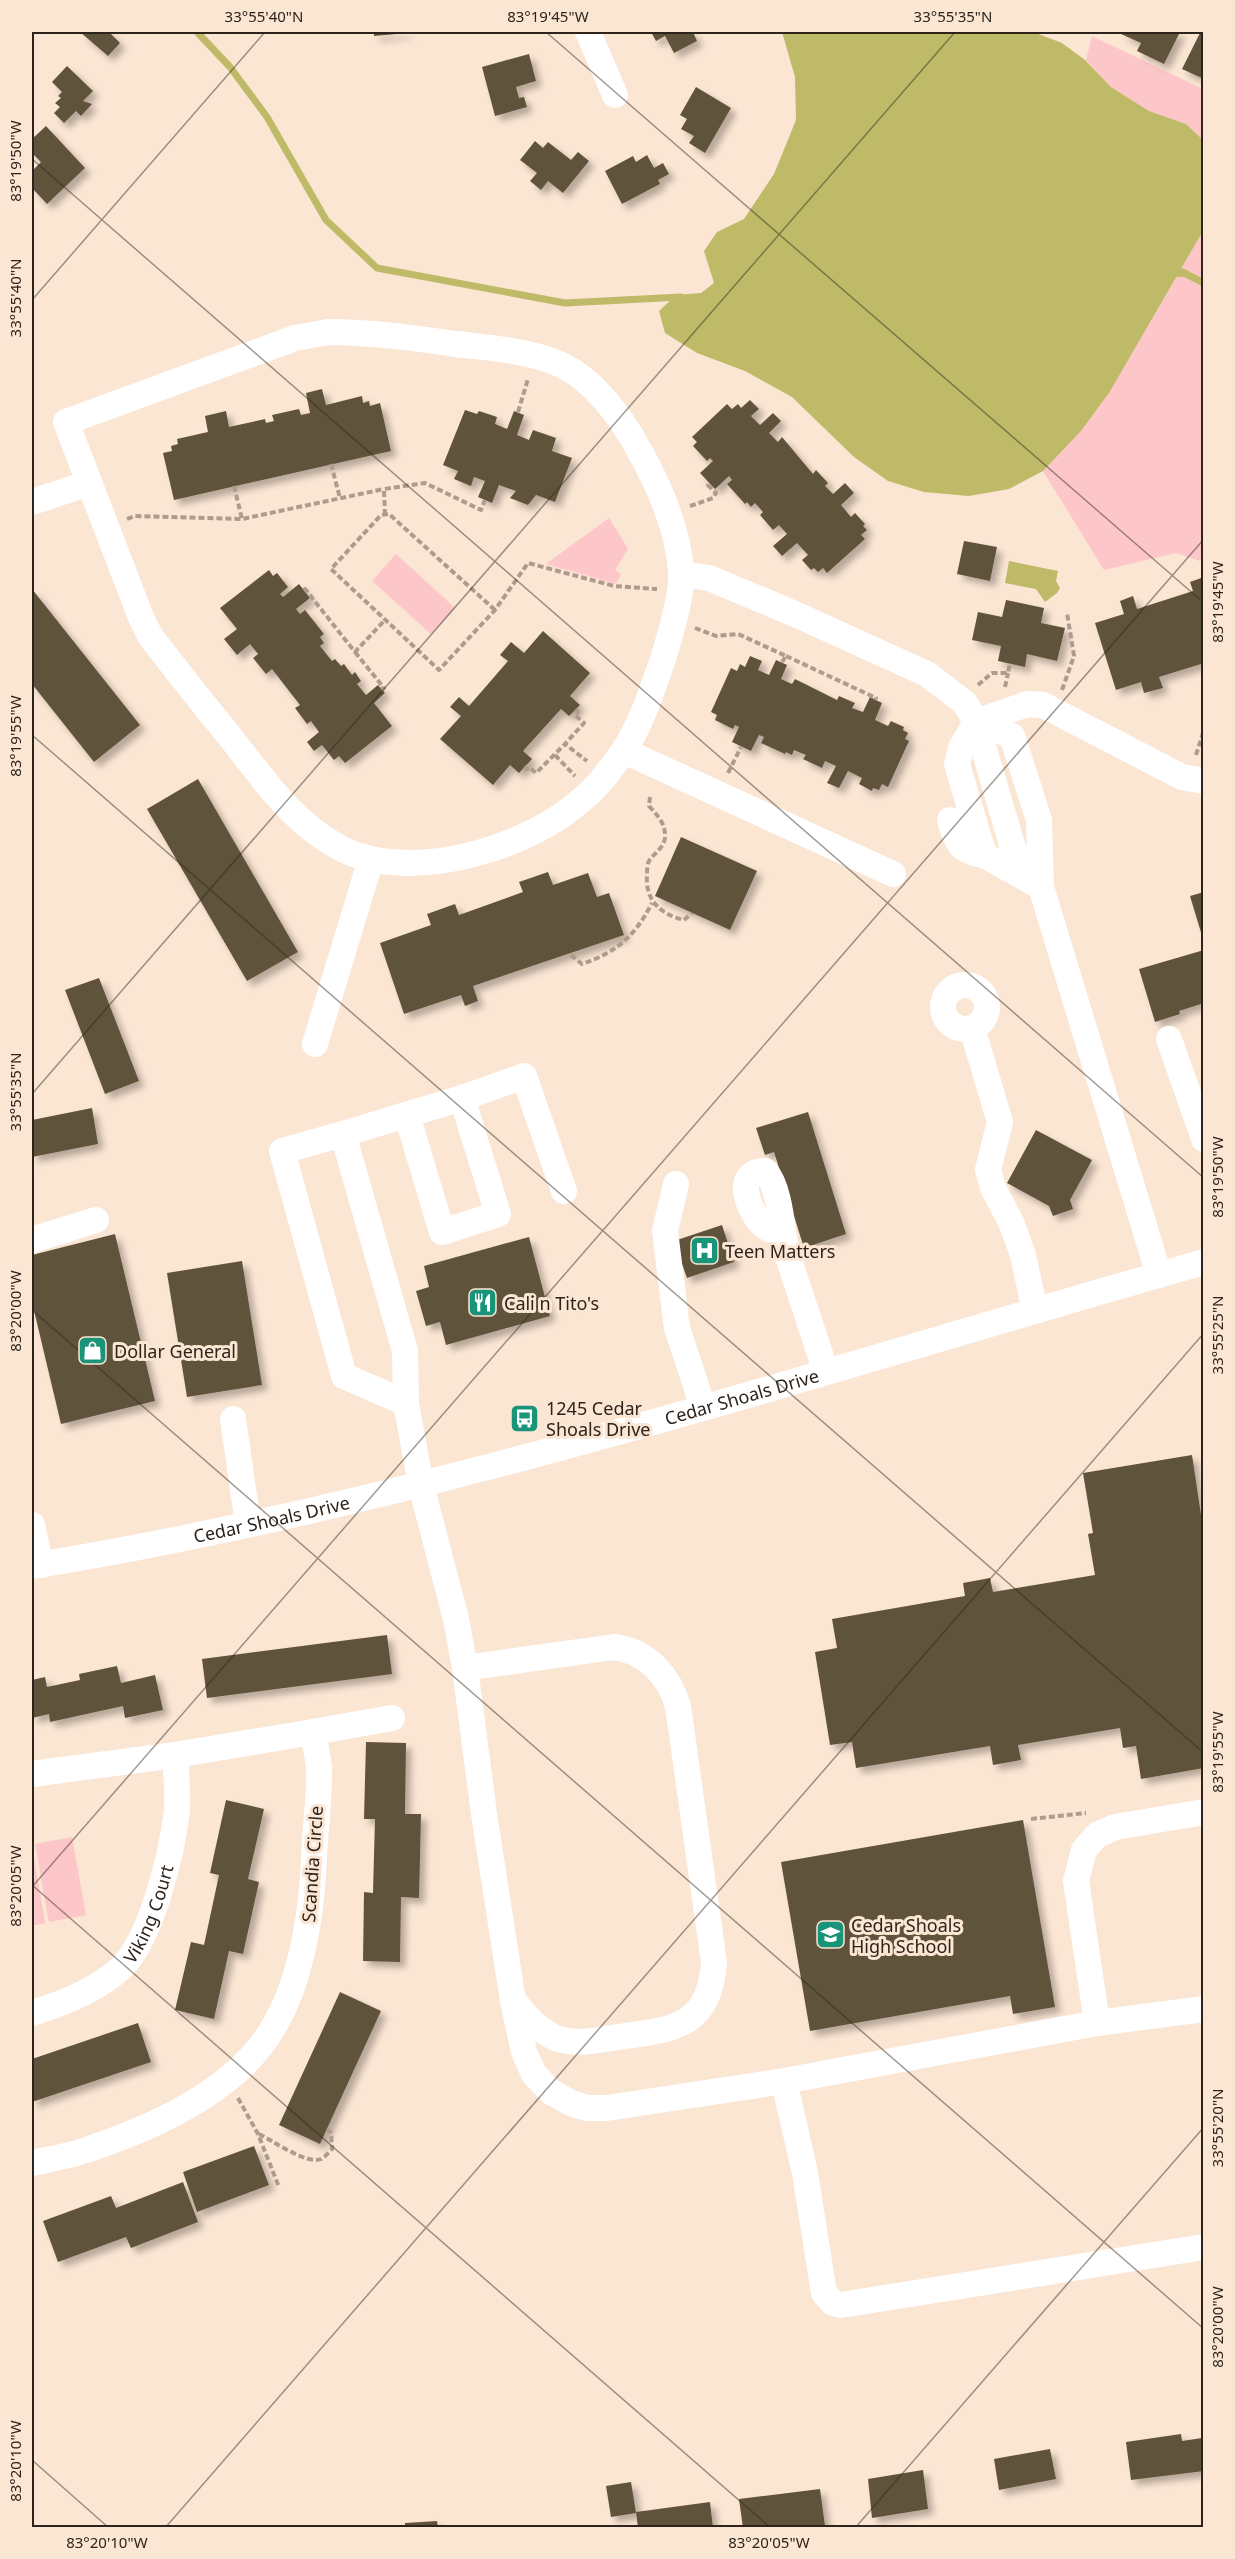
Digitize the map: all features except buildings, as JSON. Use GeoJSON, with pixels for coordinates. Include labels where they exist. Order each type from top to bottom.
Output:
{"type":"FeatureCollection","features":[{"type":"Feature","properties":{"kind":"street"},"geometry":{"type":"LineString","coordinates":[[588,32],[615,95]]}},
{"type":"Feature","properties":{"kind":"street"},"geometry":{"type":"LineString","coordinates":[[328,332],[360,332],[520,352],[559,364],[595,390],[627,429],[655,478],[668,515],[674,531],[682,574],[671,634],[647,704],[624,751],[583,799],[524,836],[474,854],[439,862],[400,864],[371,859],[347,851],[319,836],[289,811],[151,637],[142,620],[66,422],[295,338],[328,332]]}},
{"type":"Feature","properties":{"kind":"street"},"geometry":{"type":"LineString","coordinates":[[32,502],[89,483]]}},
{"type":"Feature","properties":{"kind":"street"},"geometry":{"type":"LineString","coordinates":[[682,574],[709,578],[795,614],[927,675],[965,703],[976,722],[1013,848],[1041,887],[1159,1275]]}},
{"type":"Feature","properties":{"kind":"street"},"geometry":{"type":"LineString","coordinates":[[984,855],[957,764],[961,748],[976,722],[1027,704],[1043,705],[1182,777],[1203,782]]}},
{"type":"Feature","properties":{"kind":"street"},"geometry":{"type":"LineString","coordinates":[[624,751],[893,874]]}},
{"type":"Feature","properties":{"kind":"street"},"geometry":{"type":"LineString","coordinates":[[950,820],[957,842],[968,853],[984,855],[1041,887]]}},
{"type":"Feature","properties":{"kind":"street"},"geometry":{"type":"LineString","coordinates":[[315,1044],[371,859]]}},
{"type":"Feature","properties":{"kind":"street"},"geometry":{"type":"LineString","coordinates":[[972,1028],[1000,1122],[988,1170],[993,1188],[1011,1222],[1023,1255],[1035,1311]]}},
{"type":"Feature","properties":{"kind":"street"},"geometry":{"type":"LineString","coordinates":[[1169,1039],[1203,1139]]}},
{"type":"Feature","properties":{"kind":"street"},"geometry":{"type":"LineString","coordinates":[[405,1403],[344,1376],[282,1150],[407,1115],[524,1076],[564,1191]]}},
{"type":"Feature","properties":{"kind":"street"},"geometry":{"type":"LineString","coordinates":[[407,1115],[442,1232],[498,1214],[462,1098]]}},
{"type":"Feature","properties":{"kind":"street"},"geometry":{"type":"LineString","coordinates":[[342,1134],[405,1351],[405,1403],[421,1485],[456,1619],[513,2001],[524,2052],[534,2074],[552,2092],[571,2103],[587,2108],[607,2108],[784,2081],[1097,2023],[1203,2009]]}},
{"type":"Feature","properties":{"kind":"street"},"geometry":{"type":"LineString","coordinates":[[675,1184],[665,1231],[677,1328],[703,1407]]}},
{"type":"Feature","properties":{"kind":"street"},"geometry":{"type":"LineString","coordinates":[[32,1239],[96,1220]]}},
{"type":"Feature","properties":{"kind":"street"},"geometry":{"type":"LineString","coordinates":[[783,1235],[786,1251],[826,1372]]}},
{"type":"Feature","properties":{"kind":"street","name":"Cedar Shoals Drive"},"geometry":{"type":"LineString","coordinates":[[36,1566],[248,1524],[421,1485],[826,1372],[1203,1262]]}},
{"type":"Feature","properties":{"kind":"street"},"geometry":{"type":"LineString","coordinates":[[233,1419],[248,1524]]}},
{"type":"Feature","properties":{"kind":"street"},"geometry":{"type":"LineString","coordinates":[[32,1525],[36,1566]]}},
{"type":"Feature","properties":{"kind":"street"},"geometry":{"type":"LineString","coordinates":[[465,1668],[615,1647],[630,1649],[646,1658],[662,1674],[673,1690],[678,1706],[714,1963],[713,1982],[705,2001],[693,2016],[678,2027],[580,2042],[558,2039],[542,2030],[513,2001]]}},
{"type":"Feature","properties":{"kind":"street"},"geometry":{"type":"LineString","coordinates":[[32,1774],[175,1755],[392,1718]]}},
{"type":"Feature","properties":{"kind":"street","name":"Scandia Circle"},"geometry":{"type":"LineString","coordinates":[[32,2163],[79,2153],[162,2120],[226,2080],[243,2067],[261,2046],[286,2002],[307,1931],[311,1905],[319,1767],[313,1732]]}},
{"type":"Feature","properties":{"kind":"street","name":"Viking Court"},"geometry":{"type":"LineString","coordinates":[[32,2013],[105,1981],[123,1966],[138,1946],[152,1911],[170,1850],[177,1808],[175,1755]]}},
{"type":"Feature","properties":{"kind":"street"},"geometry":{"type":"LineString","coordinates":[[1097,2023],[1076,1881],[1084,1850],[1097,1835],[1115,1827],[1203,1812]]}},
{"type":"Feature","properties":{"kind":"street"},"geometry":{"type":"LineString","coordinates":[[784,2081],[805,2173],[824,2293],[833,2303],[840,2305],[1203,2247]]}},
{"type":"Feature","properties":{"kind":"path"},"geometry":{"type":"LineString","coordinates":[[518,412],[526,385]]}},
{"type":"Feature","properties":{"kind":"path"},"geometry":{"type":"LineString","coordinates":[[331,464],[340,498]]}},
{"type":"Feature","properties":{"kind":"path"},"geometry":{"type":"LineString","coordinates":[[106,527],[135,516],[242,519],[384,489],[425,483],[481,510],[485,500]]}},
{"type":"Feature","properties":{"kind":"path"},"geometry":{"type":"LineString","coordinates":[[668,515],[713,498],[716,493],[708,485],[710,483]]}},
{"type":"Feature","properties":{"kind":"path"},"geometry":{"type":"LineString","coordinates":[[234,486],[242,519]]}},
{"type":"Feature","properties":{"kind":"path"},"geometry":{"type":"LineString","coordinates":[[384,489],[385,515]]}},
{"type":"Feature","properties":{"kind":"path"},"geometry":{"type":"LineString","coordinates":[[495,610],[389,514],[381,515],[331,568],[439,670],[495,610],[528,563],[614,586],[661,589]]}},
{"type":"Feature","properties":{"kind":"path"},"geometry":{"type":"LineString","coordinates":[[304,590],[384,688],[381,689]]}},
{"type":"Feature","properties":{"kind":"path"},"geometry":{"type":"LineString","coordinates":[[1067,613],[1074,656],[1067,679]]}},
{"type":"Feature","properties":{"kind":"path"},"geometry":{"type":"LineString","coordinates":[[355,652],[385,620]]}},
{"type":"Feature","properties":{"kind":"path"},"geometry":{"type":"LineString","coordinates":[[698,628],[716,636],[738,634],[876,698],[876,700]]}},
{"type":"Feature","properties":{"kind":"path"},"geometry":{"type":"LineString","coordinates":[[782,662],[786,656]]}},
{"type":"Feature","properties":{"kind":"path"},"geometry":{"type":"LineString","coordinates":[[985,677],[992,673],[1008,673],[1010,663]]}},
{"type":"Feature","properties":{"kind":"path"},"geometry":{"type":"LineString","coordinates":[[524,768],[527,770],[529,767],[536,773],[584,723],[575,715],[578,712],[575,710]]}},
{"type":"Feature","properties":{"kind":"path"},"geometry":{"type":"LineString","coordinates":[[1200,741],[1203,730]]}},
{"type":"Feature","properties":{"kind":"path"},"geometry":{"type":"LineString","coordinates":[[565,744],[581,757]]}},
{"type":"Feature","properties":{"kind":"path"},"geometry":{"type":"LineString","coordinates":[[732,765],[741,747]]}},
{"type":"Feature","properties":{"kind":"path"},"geometry":{"type":"LineString","coordinates":[[650,796],[649,806],[661,819],[665,838],[660,849],[648,862],[646,885],[652,903],[675,918],[684,920],[692,913]]}},
{"type":"Feature","properties":{"kind":"path"},"geometry":{"type":"LineString","coordinates":[[571,955],[582,964],[613,951],[645,918],[652,903]]}},
{"type":"Feature","properties":{"kind":"path"},"geometry":{"type":"LineString","coordinates":[[1031,1819],[1089,1813]]}},
{"type":"Feature","properties":{"kind":"path"},"geometry":{"type":"LineString","coordinates":[[226,2080],[258,2134],[279,2187]]}},
{"type":"Feature","properties":{"kind":"path"},"geometry":{"type":"LineString","coordinates":[[258,2134],[305,2158],[314,2160],[323,2158],[332,2149],[331,2133],[327,2129]]}},
{"type":"Feature","properties":{"kind":"shaded area"},"geometry":{"type":"Polygon","coordinates":[[[782,32],[1033,32],[1062,43],[1085,60],[1111,87],[1149,111],[1186,124],[1203,140],[1203,231],[1109,393],[1081,431],[1043,471],[1009,489],[969,496],[924,492],[888,481],[854,457],[792,397],[745,371],[697,353],[665,333],[659,311],[676,295],[701,293],[714,283],[704,251],[717,232],[744,219],[774,174],[796,120],[795,77],[782,32]]]}},
{"type":"Feature","properties":{"kind":"shaded area"},"geometry":{"type":"Polygon","coordinates":[[[1092,36],[1203,89],[1203,140],[1186,124],[1149,111],[1111,87],[1086,60],[1092,36]]]}},
{"type":"Feature","properties":{"kind":"shaded area"},"geometry":{"type":"Polygon","coordinates":[[[1203,231],[1203,562],[1176,553],[1104,570],[1043,471],[1081,431],[1109,393],[1203,231]]]}},
{"type":"Feature","properties":{"kind":"shaded area"},"geometry":{"type":"Polygon","coordinates":[[[609,518],[628,549],[615,570],[621,574],[616,584],[546,564],[609,518]]]}},
{"type":"Feature","properties":{"kind":"shaded area"},"geometry":{"type":"Polygon","coordinates":[[[396,554],[455,608],[431,634],[372,581],[396,554]]]}},
{"type":"Feature","properties":{"kind":"shaded area"},"geometry":{"type":"Polygon","coordinates":[[[1009,561],[1058,571],[1056,581],[1060,588],[1045,602],[1036,589],[1005,583],[1009,561]]]}},
{"type":"Feature","properties":{"kind":"shaded area"},"geometry":{"type":"Polygon","coordinates":[[[72,1837],[86,1915],[49,1922],[35,1844],[72,1837]]]}},
{"type":"Feature","properties":{"kind":"shaded area"},"geometry":{"type":"Polygon","coordinates":[[[32,1846],[45,1923],[32,1926],[32,1846]]]}},
{"type":"Feature","properties":{"kind":"waterway"},"geometry":{"type":"LineString","coordinates":[[197,32],[230,67],[267,117],[326,220],[377,268],[565,303],[681,297]]}},
{"type":"Feature","properties":{"kind":"waterway"},"geometry":{"type":"LineString","coordinates":[[1182,272],[1204,283]]}},
{"type":"Feature","properties":{"kind":"waterway"},"geometry":{"type":"LineString","coordinates":[[1171,274],[1185,273]]}},
{"type":"Feature","properties":{"kind":"place","name":"Teen Matters"},"geometry":{"type":"Point","coordinates":[704,1251]}},
{"type":"Feature","properties":{"kind":"place","name":"Cali n Tito's"},"geometry":{"type":"Point","coordinates":[483,1303]}},
{"type":"Feature","properties":{"kind":"place","name":"Dollar General"},"geometry":{"type":"Point","coordinates":[93,1351]}},
{"type":"Feature","properties":{"kind":"place","name":"1245 Cedar Shoals Drive"},"geometry":{"type":"Point","coordinates":[525,1418]}},
{"type":"Feature","properties":{"kind":"place","name":"Cedar Shoals High School"},"geometry":{"type":"Point","coordinates":[830,1935]}}]}
